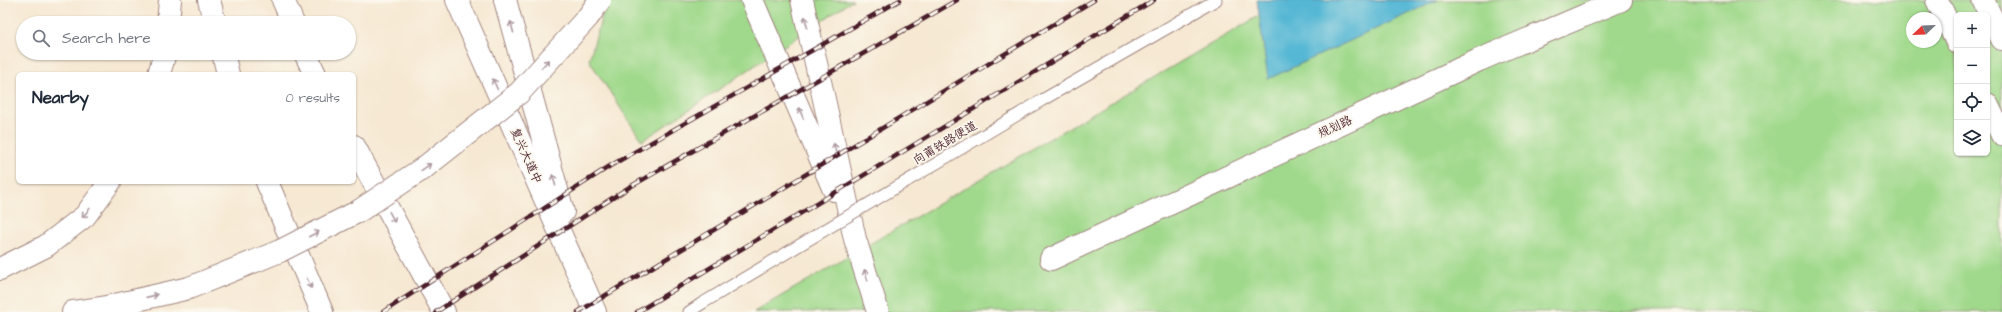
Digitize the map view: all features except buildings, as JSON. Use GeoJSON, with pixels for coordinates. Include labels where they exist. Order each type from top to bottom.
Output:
{"type":"FeatureCollection","features":[{"type":"Feature","properties":{"kind":"main road"},"geometry":{"type":"LineString","coordinates":[[169,16],[170,0]]}},
{"type":"Feature","properties":{"kind":"main road"},"geometry":{"type":"LineString","coordinates":[[209,0],[213,16]]}},
{"type":"Feature","properties":{"kind":"main road"},"geometry":{"type":"LineString","coordinates":[[283,0],[290,16]]}},
{"type":"Feature","properties":{"kind":"main road","name":"复兴大道中"},"geometry":{"type":"LineString","coordinates":[[458,0],[595,312]]}},
{"type":"Feature","properties":{"kind":"main road"},"geometry":{"type":"LineString","coordinates":[[505,0],[583,285]]}},
{"type":"Feature","properties":{"kind":"main road"},"geometry":{"type":"LineString","coordinates":[[73,312],[102,308],[189,288],[280,251],[359,211],[425,167],[519,93],[588,17],[600,0]]}},
{"type":"Feature","properties":{"kind":"main road"},"geometry":{"type":"LineString","coordinates":[[752,0],[856,239]]}},
{"type":"Feature","properties":{"kind":"main road"},"geometry":{"type":"LineString","coordinates":[[802,0],[856,239],[878,312]]}},
{"type":"Feature","properties":{"kind":"main road","name":"规划路"},"geometry":{"type":"LineString","coordinates":[[1051,259],[1479,60],[1621,0]]}},
{"type":"Feature","properties":{"kind":"main road"},"geometry":{"type":"LineString","coordinates":[[1937,0],[1954,36]]}},
{"type":"Feature","properties":{"kind":"main road"},"geometry":{"type":"LineString","coordinates":[[1983,0],[2002,39]]}},
{"type":"Feature","properties":{"kind":"main road"},"geometry":{"type":"LineString","coordinates":[[160,72],[163,60]]}},
{"type":"Feature","properties":{"kind":"main road"},"geometry":{"type":"LineString","coordinates":[[225,60],[228,72]]}},
{"type":"Feature","properties":{"kind":"main road"},"geometry":{"type":"LineString","coordinates":[[309,60],[315,72]]}},
{"type":"Feature","properties":{"kind":"main road"},"geometry":{"type":"LineString","coordinates":[[1990,110],[2002,135]]}},
{"type":"Feature","properties":{"kind":"main road"},"geometry":{"type":"LineString","coordinates":[[356,150],[444,312]]}},
{"type":"Feature","properties":{"kind":"main road"},"geometry":{"type":"LineString","coordinates":[[0,269],[46,246],[84,216],[108,184]]}},
{"type":"Feature","properties":{"kind":"main road"},"geometry":{"type":"LineString","coordinates":[[268,184],[322,312]]}},
{"type":"Feature","properties":{"kind":"lane","name":"向莆铁路便道"},"geometry":{"type":"LineString","coordinates":[[689,312],[1044,99],[1216,0]]}},
{"type":"Feature","properties":{"kind":"green space"},"geometry":{"type":"Polygon","coordinates":[[[607,0],[853,0],[642,141],[589,60],[607,0]]]}},
{"type":"Feature","properties":{"kind":"green space"},"geometry":{"type":"Polygon","coordinates":[[[1286,0],[2002,0],[2002,312],[754,312],[1286,0]]]}},
{"type":"Feature","properties":{"kind":"water"},"geometry":{"type":"Polygon","coordinates":[[[1257,0],[1438,0],[1268,79],[1257,0]]]}},
{"type":"Feature","properties":{"kind":"railway"},"geometry":{"type":"LineString","coordinates":[[383,312],[610,166],[900,0]]}},
{"type":"Feature","properties":{"kind":"railway"},"geometry":{"type":"LineString","coordinates":[[436,312],[628,188],[957,0]]}},
{"type":"Feature","properties":{"kind":"railway"},"geometry":{"type":"LineString","coordinates":[[578,312],[1094,0]]}},
{"type":"Feature","properties":{"kind":"railway"},"geometry":{"type":"LineString","coordinates":[[637,312],[1154,0]]}}]}
